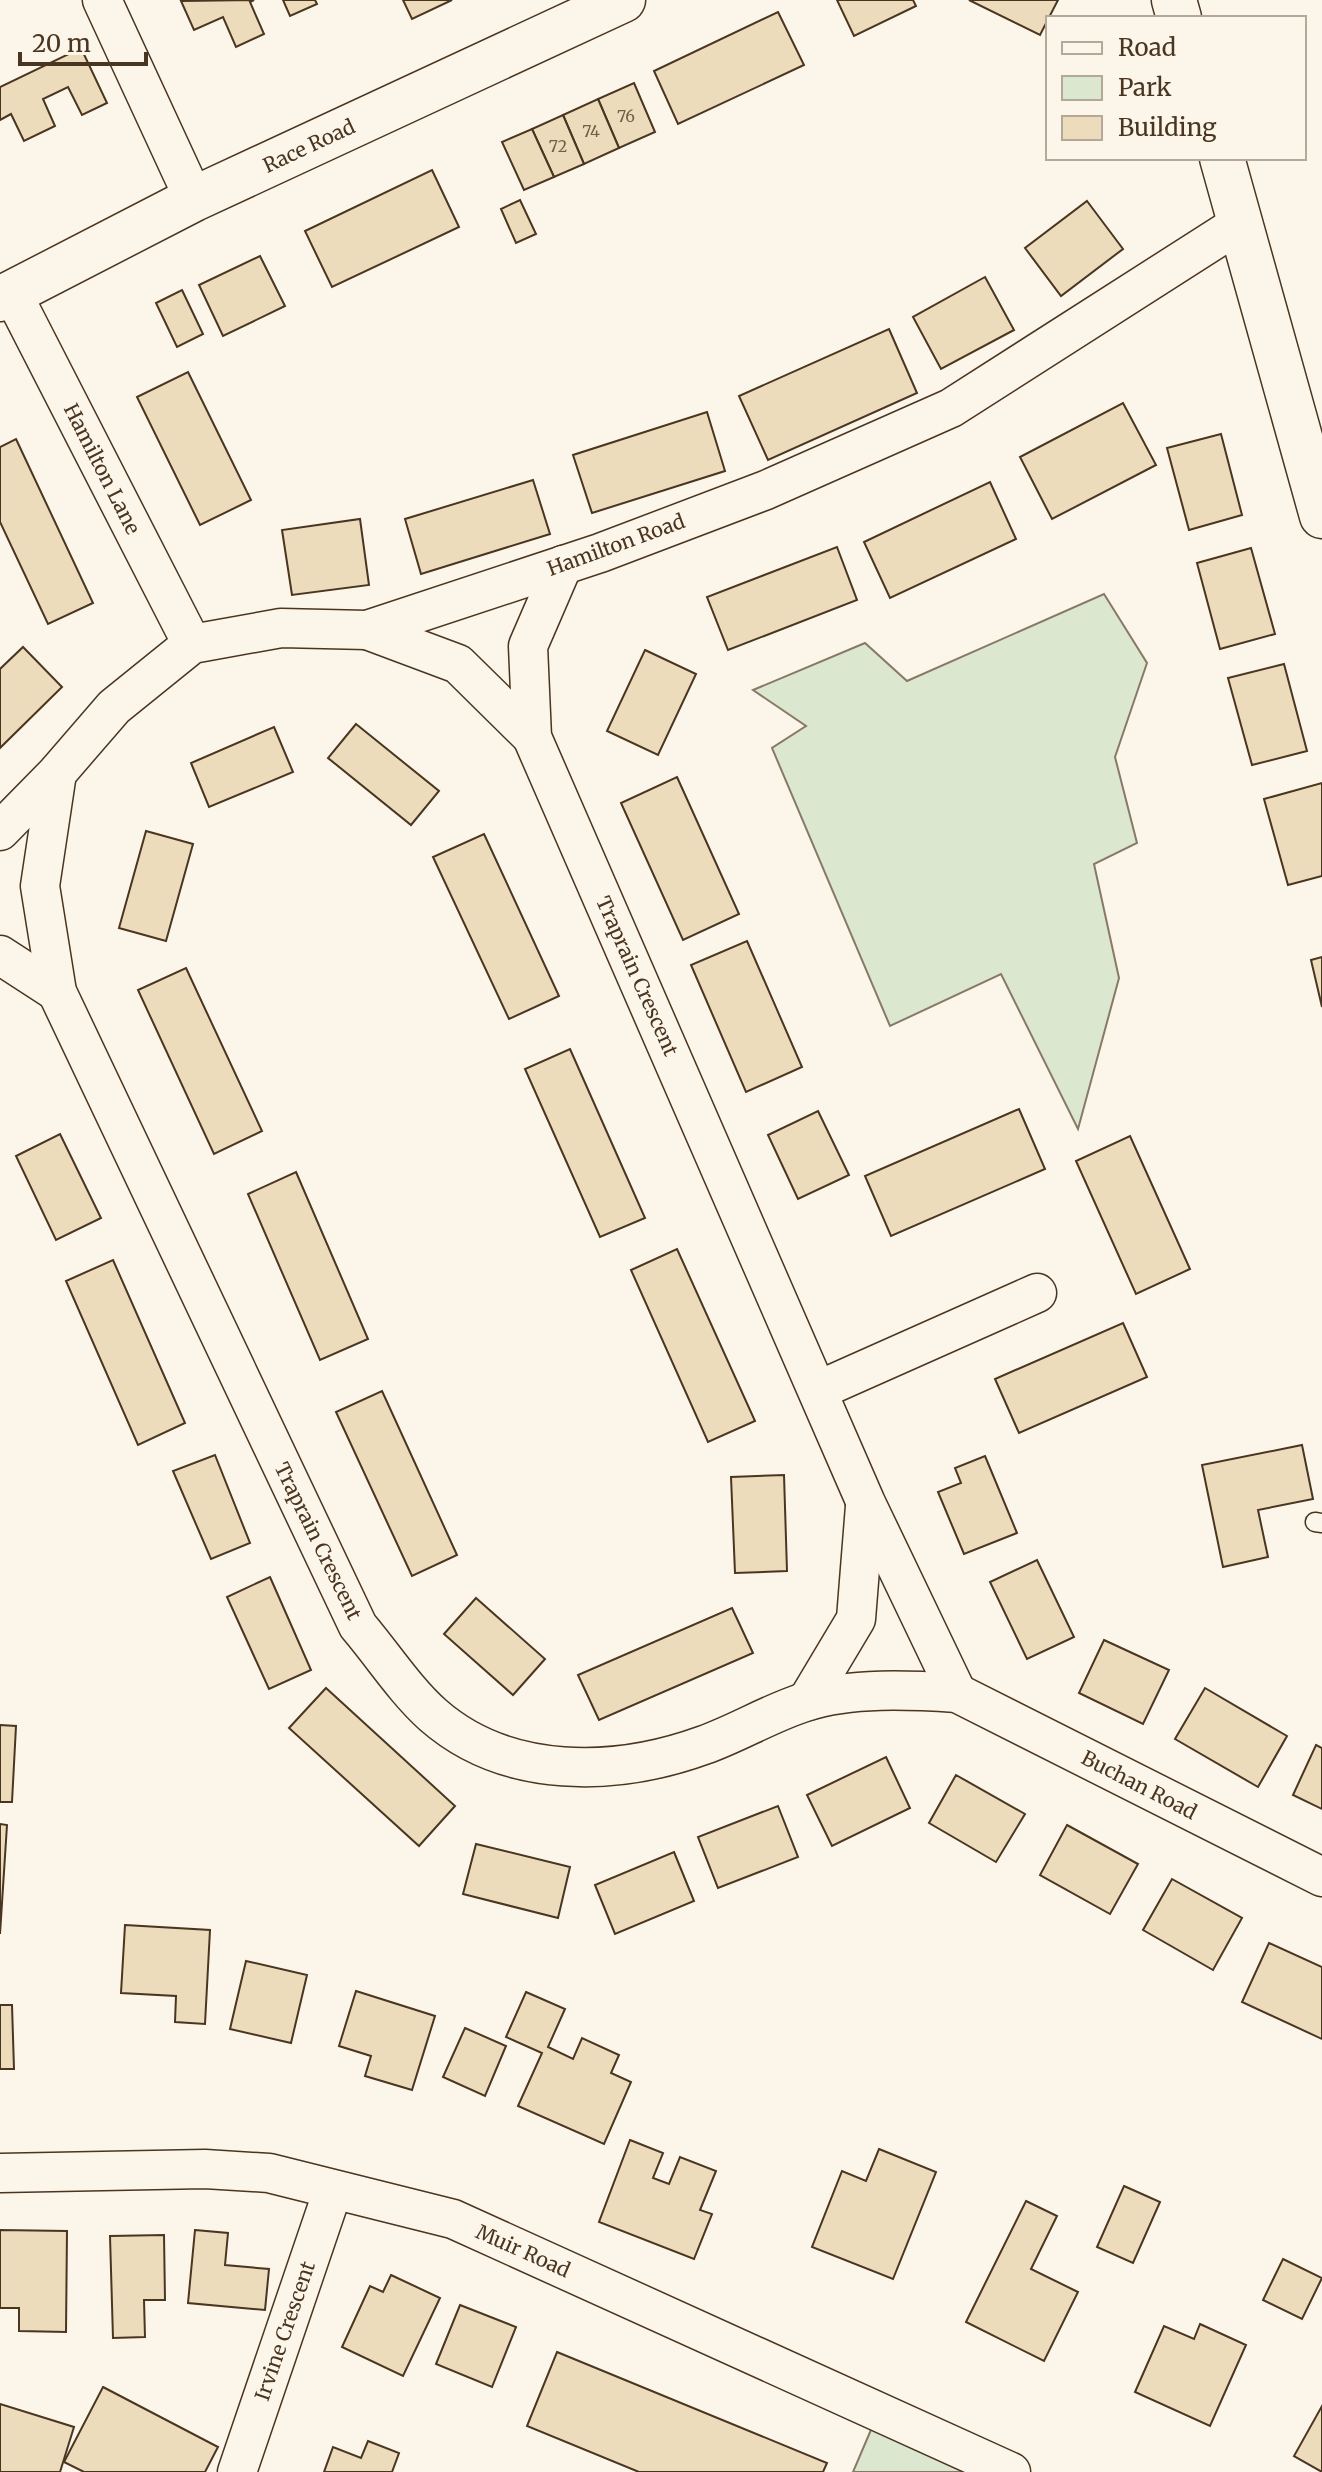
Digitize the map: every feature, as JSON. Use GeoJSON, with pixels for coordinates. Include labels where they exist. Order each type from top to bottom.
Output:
{"type":"FeatureCollection","features":[{"type":"Feature","properties":{"kind":"street"},"geometry":{"type":"LineString","coordinates":[[102,0],[194,199]]}},
{"type":"Feature","properties":{"kind":"street","name":"Race Road"},"geometry":{"type":"LineString","coordinates":[[6,296],[194,199],[623,0]]}},
{"type":"Feature","properties":{"kind":"street"},"geometry":{"type":"LineString","coordinates":[[1223,160],[1322,516]]}},
{"type":"Feature","properties":{"kind":"street","name":"Hamilton Road"},"geometry":{"type":"LineString","coordinates":[[0,831],[57,773],[114,707],[192,644],[281,628],[367,630],[563,565],[766,490],[951,408],[1242,222]]}},
{"type":"Feature","properties":{"kind":"street","name":"Hamilton Lane"},"geometry":{"type":"LineString","coordinates":[[6,296],[192,644]]}},
{"type":"Feature","properties":{"kind":"street","name":"Traprain Crescent"},"geometry":{"type":"LineString","coordinates":[[57,773],[40,886],[57,992],[358,1626],[433,1715],[485,1748],[546,1767],[622,1766],[703,1746],[807,1701],[856,1619],[866,1503],[532,737],[528,646],[563,565]]}},
{"type":"Feature","properties":{"kind":"street","name":"Traprain Crescent"},"geometry":{"type":"LineString","coordinates":[[367,630],[458,664],[532,737]]}},
{"type":"Feature","properties":{"kind":"street"},"geometry":{"type":"LineString","coordinates":[[0,955],[57,992]]}},
{"type":"Feature","properties":{"kind":"street"},"geometry":{"type":"LineString","coordinates":[[819,1390],[1037,1293]]}},
{"type":"Feature","properties":{"kind":"street"},"geometry":{"type":"LineString","coordinates":[[866,1503],[957,1693]]}},
{"type":"Feature","properties":{"kind":"street","name":"Buchan Road"},"geometry":{"type":"LineString","coordinates":[[807,1701],[897,1689],[957,1693],[1322,1877]]}},
{"type":"Feature","properties":{"kind":"street","name":"Muir Road"},"geometry":{"type":"LineString","coordinates":[[0,2173],[205,2169],[269,2173],[453,2219],[1011,2472]]}},
{"type":"Feature","properties":{"kind":"street","name":"Irvine Crescent"},"geometry":{"type":"LineString","coordinates":[[237,2472],[333,2190]]}},
{"type":"Feature","properties":{"kind":"green space"},"geometry":{"type":"Polygon","coordinates":[[[1104,594],[1147,663],[1115,757],[1137,843],[1094,864],[1119,978],[1078,1129],[1001,974],[890,1026],[772,748],[806,726],[753,690],[865,643],[907,681],[1104,594]]]}},
{"type":"Feature","properties":{"kind":"green space"},"geometry":{"type":"Polygon","coordinates":[[[879,2411],[997,2472],[853,2472],[879,2411]]]}},
{"type":"Feature","properties":{"kind":"building"},"geometry":{"type":"Polygon","coordinates":[[[254,0],[250,2],[264,34],[236,47],[223,17],[194,30],[181,1],[254,0]]]}},
{"type":"Feature","properties":{"kind":"building"},"geometry":{"type":"Polygon","coordinates":[[[283,0],[315,0],[317,4],[290,16],[283,0]]]}},
{"type":"Feature","properties":{"kind":"building"},"geometry":{"type":"Polygon","coordinates":[[[403,0],[452,0],[412,19],[403,0]]]}},
{"type":"Feature","properties":{"kind":"building"},"geometry":{"type":"Polygon","coordinates":[[[837,0],[913,0],[916,6],[854,36],[837,0]]]}},
{"type":"Feature","properties":{"kind":"building"},"geometry":{"type":"Polygon","coordinates":[[[969,0],[1058,0],[1050,16],[1046,16],[1040,35],[969,0]]]}},
{"type":"Feature","properties":{"kind":"building"},"geometry":{"type":"Polygon","coordinates":[[[778,12],[804,65],[678,124],[654,71],[778,12]]]}},
{"type":"Feature","properties":{"kind":"building"},"geometry":{"type":"Polygon","coordinates":[[[81,48],[107,103],[82,115],[68,87],[43,99],[55,126],[24,141],[11,114],[0,120],[0,87],[81,48]]]}},
{"type":"Feature","properties":{"kind":"building"},"geometry":{"type":"Polygon","coordinates":[[[634,83],[655,132],[619,148],[598,99],[634,83]]]}},
{"type":"Feature","properties":{"kind":"building"},"geometry":{"type":"Polygon","coordinates":[[[598,99],[619,148],[584,164],[563,115],[598,99]]]}},
{"type":"Feature","properties":{"kind":"building"},"geometry":{"type":"Polygon","coordinates":[[[563,115],[584,164],[554,177],[532,129],[563,115]]]}},
{"type":"Feature","properties":{"kind":"building"},"geometry":{"type":"Polygon","coordinates":[[[532,129],[554,177],[524,190],[502,142],[532,129]]]}},
{"type":"Feature","properties":{"kind":"building"},"geometry":{"type":"Polygon","coordinates":[[[432,170],[459,227],[332,287],[305,231],[432,170]]]}},
{"type":"Feature","properties":{"kind":"building"},"geometry":{"type":"Polygon","coordinates":[[[520,200],[536,234],[516,243],[501,209],[520,200]]]}},
{"type":"Feature","properties":{"kind":"building"},"geometry":{"type":"Polygon","coordinates":[[[1087,201],[1123,249],[1061,296],[1025,248],[1087,201]]]}},
{"type":"Feature","properties":{"kind":"building"},"geometry":{"type":"Polygon","coordinates":[[[260,256],[285,306],[223,336],[199,285],[260,256]]]}},
{"type":"Feature","properties":{"kind":"building"},"geometry":{"type":"Polygon","coordinates":[[[985,277],[1014,330],[941,369],[913,317],[985,277]]]}},
{"type":"Feature","properties":{"kind":"building"},"geometry":{"type":"Polygon","coordinates":[[[182,290],[203,334],[177,347],[156,303],[182,290]]]}},
{"type":"Feature","properties":{"kind":"building"},"geometry":{"type":"Polygon","coordinates":[[[889,329],[917,393],[768,460],[739,396],[889,329]]]}},
{"type":"Feature","properties":{"kind":"building"},"geometry":{"type":"Polygon","coordinates":[[[188,372],[251,500],[200,525],[137,397],[188,372]]]}},
{"type":"Feature","properties":{"kind":"building"},"geometry":{"type":"Polygon","coordinates":[[[1123,403],[1156,465],[1052,519],[1020,457],[1123,403]]]}},
{"type":"Feature","properties":{"kind":"building"},"geometry":{"type":"Polygon","coordinates":[[[707,412],[725,471],[592,513],[573,455],[707,412]]]}},
{"type":"Feature","properties":{"kind":"building"},"geometry":{"type":"Polygon","coordinates":[[[1221,434],[1242,515],[1189,530],[1167,448],[1221,434]]]}},
{"type":"Feature","properties":{"kind":"building"},"geometry":{"type":"Polygon","coordinates":[[[16,439],[93,603],[48,624],[0,522],[0,447],[16,439]]]}},
{"type":"Feature","properties":{"kind":"building"},"geometry":{"type":"Polygon","coordinates":[[[533,480],[550,534],[421,574],[405,519],[533,480]]]}},
{"type":"Feature","properties":{"kind":"building"},"geometry":{"type":"Polygon","coordinates":[[[990,482],[1016,539],[890,598],[864,542],[990,482]]]}},
{"type":"Feature","properties":{"kind":"building"},"geometry":{"type":"Polygon","coordinates":[[[360,519],[369,585],[292,595],[282,530],[360,519]]]}},
{"type":"Feature","properties":{"kind":"building"},"geometry":{"type":"Polygon","coordinates":[[[837,547],[857,600],[728,650],[707,597],[837,547]]]}},
{"type":"Feature","properties":{"kind":"building"},"geometry":{"type":"Polygon","coordinates":[[[1251,548],[1275,634],[1220,649],[1197,563],[1251,548]]]}},
{"type":"Feature","properties":{"kind":"building"},"geometry":{"type":"Polygon","coordinates":[[[23,647],[62,687],[0,748],[0,669],[23,647]]]}},
{"type":"Feature","properties":{"kind":"building"},"geometry":{"type":"Polygon","coordinates":[[[645,650],[696,674],[658,755],[607,731],[645,650]]]}},
{"type":"Feature","properties":{"kind":"building"},"geometry":{"type":"Polygon","coordinates":[[[1284,664],[1307,751],[1252,765],[1228,678],[1284,664]]]}},
{"type":"Feature","properties":{"kind":"building"},"geometry":{"type":"Polygon","coordinates":[[[356,724],[439,791],[411,825],[328,758],[356,724]]]}},
{"type":"Feature","properties":{"kind":"building"},"geometry":{"type":"Polygon","coordinates":[[[274,727],[293,772],[209,807],[191,763],[274,727]]]}},
{"type":"Feature","properties":{"kind":"building"},"geometry":{"type":"Polygon","coordinates":[[[677,777],[739,914],[683,940],[621,803],[677,777]]]}},
{"type":"Feature","properties":{"kind":"building"},"geometry":{"type":"Polygon","coordinates":[[[1322,783],[1322,876],[1288,885],[1264,799],[1322,783]]]}},
{"type":"Feature","properties":{"kind":"building"},"geometry":{"type":"Polygon","coordinates":[[[146,831],[193,844],[166,941],[119,928],[146,831]]]}},
{"type":"Feature","properties":{"kind":"building"},"geometry":{"type":"Polygon","coordinates":[[[484,834],[559,996],[509,1019],[433,857],[484,834]]]}},
{"type":"Feature","properties":{"kind":"building"},"geometry":{"type":"Polygon","coordinates":[[[747,941],[802,1067],[746,1092],[691,965],[747,941]]]}},
{"type":"Feature","properties":{"kind":"building"},"geometry":{"type":"Polygon","coordinates":[[[1322,957],[1322,1007],[1311,960],[1322,957]]]}},
{"type":"Feature","properties":{"kind":"building"},"geometry":{"type":"Polygon","coordinates":[[[186,968],[262,1131],[214,1154],[138,990],[186,968]]]}},
{"type":"Feature","properties":{"kind":"building"},"geometry":{"type":"Polygon","coordinates":[[[570,1049],[645,1218],[600,1237],[525,1069],[570,1049]]]}},
{"type":"Feature","properties":{"kind":"building"},"geometry":{"type":"Polygon","coordinates":[[[1019,1109],[1045,1169],[891,1236],[865,1176],[1019,1109]]]}},
{"type":"Feature","properties":{"kind":"building"},"geometry":{"type":"Polygon","coordinates":[[[818,1111],[849,1175],[798,1199],[768,1135],[818,1111]]]}},
{"type":"Feature","properties":{"kind":"building"},"geometry":{"type":"Polygon","coordinates":[[[60,1134],[101,1218],[56,1240],[16,1156],[60,1134]]]}},
{"type":"Feature","properties":{"kind":"building"},"geometry":{"type":"Polygon","coordinates":[[[1130,1136],[1190,1269],[1136,1294],[1076,1161],[1130,1136]]]}},
{"type":"Feature","properties":{"kind":"building"},"geometry":{"type":"Polygon","coordinates":[[[296,1172],[368,1339],[320,1360],[248,1194],[296,1172]]]}},
{"type":"Feature","properties":{"kind":"building"},"geometry":{"type":"Polygon","coordinates":[[[677,1249],[755,1421],[708,1442],[631,1270],[677,1249]]]}},
{"type":"Feature","properties":{"kind":"building"},"geometry":{"type":"Polygon","coordinates":[[[113,1260],[185,1423],[138,1445],[66,1281],[113,1260]]]}},
{"type":"Feature","properties":{"kind":"building"},"geometry":{"type":"Polygon","coordinates":[[[1123,1323],[1147,1377],[1019,1433],[995,1379],[1123,1323]]]}},
{"type":"Feature","properties":{"kind":"building"},"geometry":{"type":"Polygon","coordinates":[[[382,1391],[457,1555],[412,1576],[336,1412],[382,1391]]]}},
{"type":"Feature","properties":{"kind":"building"},"geometry":{"type":"Polygon","coordinates":[[[1302,1445],[1313,1499],[1258,1510],[1268,1557],[1223,1567],[1202,1465],[1302,1445]]]}},
{"type":"Feature","properties":{"kind":"building"},"geometry":{"type":"Polygon","coordinates":[[[215,1455],[250,1543],[211,1559],[173,1471],[215,1455]]]}},
{"type":"Feature","properties":{"kind":"building"},"geometry":{"type":"Polygon","coordinates":[[[985,1456],[1017,1533],[964,1554],[938,1492],[961,1483],[955,1468],[985,1456]]]}},
{"type":"Feature","properties":{"kind":"building"},"geometry":{"type":"Polygon","coordinates":[[[784,1475],[787,1571],[735,1573],[731,1477],[784,1475]]]}},
{"type":"Feature","properties":{"kind":"building"},"geometry":{"type":"Polygon","coordinates":[[[1037,1560],[1074,1637],[1027,1659],[990,1582],[1037,1560]]]}},
{"type":"Feature","properties":{"kind":"building"},"geometry":{"type":"Polygon","coordinates":[[[270,1577],[311,1670],[269,1689],[227,1597],[270,1577]]]}},
{"type":"Feature","properties":{"kind":"building"},"geometry":{"type":"Polygon","coordinates":[[[476,1598],[545,1659],[513,1695],[444,1634],[476,1598]]]}},
{"type":"Feature","properties":{"kind":"building"},"geometry":{"type":"Polygon","coordinates":[[[732,1608],[753,1653],[599,1720],[578,1675],[732,1608]]]}},
{"type":"Feature","properties":{"kind":"building"},"geometry":{"type":"Polygon","coordinates":[[[1104,1640],[1169,1670],[1143,1724],[1079,1693],[1104,1640]]]}},
{"type":"Feature","properties":{"kind":"building"},"geometry":{"type":"Polygon","coordinates":[[[326,1688],[455,1806],[419,1846],[289,1728],[326,1688]]]}},
{"type":"Feature","properties":{"kind":"building"},"geometry":{"type":"Polygon","coordinates":[[[1205,1688],[1287,1736],[1258,1787],[1175,1739],[1205,1688]]]}},
{"type":"Feature","properties":{"kind":"building"},"geometry":{"type":"Polygon","coordinates":[[[0,1725],[16,1726],[12,1802],[0,1802],[0,1725]]]}},
{"type":"Feature","properties":{"kind":"building"},"geometry":{"type":"Polygon","coordinates":[[[1316,1745],[1322,1748],[1322,1809],[1293,1795],[1316,1745]]]}},
{"type":"Feature","properties":{"kind":"building"},"geometry":{"type":"Polygon","coordinates":[[[886,1757],[910,1808],[832,1846],[807,1795],[886,1757]]]}},
{"type":"Feature","properties":{"kind":"building"},"geometry":{"type":"Polygon","coordinates":[[[956,1775],[1025,1814],[996,1862],[929,1823],[956,1775]]]}},
{"type":"Feature","properties":{"kind":"building"},"geometry":{"type":"Polygon","coordinates":[[[778,1806],[798,1857],[718,1888],[698,1837],[778,1806]]]}},
{"type":"Feature","properties":{"kind":"building"},"geometry":{"type":"Polygon","coordinates":[[[0,1824],[7,1825],[0,1934],[0,1824]]]}},
{"type":"Feature","properties":{"kind":"building"},"geometry":{"type":"Polygon","coordinates":[[[1067,1825],[1138,1864],[1110,1914],[1040,1875],[1067,1825]]]}},
{"type":"Feature","properties":{"kind":"building"},"geometry":{"type":"Polygon","coordinates":[[[476,1844],[570,1867],[558,1918],[463,1894],[476,1844]]]}},
{"type":"Feature","properties":{"kind":"building"},"geometry":{"type":"Polygon","coordinates":[[[674,1852],[694,1901],[615,1934],[595,1885],[674,1852]]]}},
{"type":"Feature","properties":{"kind":"building"},"geometry":{"type":"Polygon","coordinates":[[[1172,1879],[1242,1918],[1213,1970],[1143,1930],[1172,1879]]]}},
{"type":"Feature","properties":{"kind":"building"},"geometry":{"type":"Polygon","coordinates":[[[125,1925],[210,1930],[205,2024],[175,2022],[176,1996],[121,1993],[125,1925]]]}},
{"type":"Feature","properties":{"kind":"building"},"geometry":{"type":"Polygon","coordinates":[[[1269,1943],[1322,1967],[1322,2039],[1242,2002],[1269,1943]]]}},
{"type":"Feature","properties":{"kind":"building"},"geometry":{"type":"Polygon","coordinates":[[[246,1961],[307,1975],[291,2043],[230,2029],[246,1961]]]}},
{"type":"Feature","properties":{"kind":"building"},"geometry":{"type":"Polygon","coordinates":[[[356,1991],[435,2016],[412,2090],[365,2076],[371,2056],[339,2046],[356,1991]]]}},
{"type":"Feature","properties":{"kind":"building"},"geometry":{"type":"Polygon","coordinates":[[[526,1992],[565,2009],[548,2047],[573,2059],[582,2038],[619,2055],[611,2073],[631,2082],[604,2144],[518,2106],[542,2053],[506,2037],[526,1992]]]}},
{"type":"Feature","properties":{"kind":"building"},"geometry":{"type":"Polygon","coordinates":[[[0,2005],[12,2005],[14,2069],[0,2069],[0,2005]]]}},
{"type":"Feature","properties":{"kind":"building"},"geometry":{"type":"Polygon","coordinates":[[[465,2028],[506,2046],[485,2096],[443,2077],[465,2028]]]}},
{"type":"Feature","properties":{"kind":"building"},"geometry":{"type":"Polygon","coordinates":[[[630,2140],[663,2153],[653,2178],[669,2184],[680,2157],[716,2171],[700,2210],[712,2214],[694,2259],[599,2222],[630,2140]]]}},
{"type":"Feature","properties":{"kind":"building"},"geometry":{"type":"Polygon","coordinates":[[[879,2149],[936,2172],[893,2279],[812,2247],[842,2171],[866,2181],[879,2149]]]}},
{"type":"Feature","properties":{"kind":"building"},"geometry":{"type":"Polygon","coordinates":[[[1124,2186],[1160,2202],[1133,2263],[1097,2247],[1124,2186]]]}},
{"type":"Feature","properties":{"kind":"building"},"geometry":{"type":"Polygon","coordinates":[[[1026,2201],[1057,2216],[1031,2269],[1078,2292],[1044,2361],[966,2322],[1026,2201]]]}},
{"type":"Feature","properties":{"kind":"building"},"geometry":{"type":"Polygon","coordinates":[[[0,2230],[67,2231],[66,2332],[19,2331],[19,2308],[0,2308],[0,2230]]]}},
{"type":"Feature","properties":{"kind":"building"},"geometry":{"type":"Polygon","coordinates":[[[195,2230],[228,2233],[225,2265],[269,2269],[265,2310],[188,2303],[195,2230]]]}},
{"type":"Feature","properties":{"kind":"building"},"geometry":{"type":"Polygon","coordinates":[[[164,2235],[165,2300],[144,2300],[145,2337],[113,2338],[110,2236],[164,2235]]]}},
{"type":"Feature","properties":{"kind":"building"},"geometry":{"type":"Polygon","coordinates":[[[1283,2259],[1322,2278],[1302,2319],[1263,2300],[1283,2259]]]}},
{"type":"Feature","properties":{"kind":"building"},"geometry":{"type":"Polygon","coordinates":[[[391,2275],[440,2298],[403,2376],[342,2347],[370,2286],[383,2292],[391,2275]]]}},
{"type":"Feature","properties":{"kind":"building"},"geometry":{"type":"Polygon","coordinates":[[[460,2305],[516,2327],[492,2387],[436,2364],[460,2305]]]}},
{"type":"Feature","properties":{"kind":"building"},"geometry":{"type":"Polygon","coordinates":[[[1200,2324],[1246,2345],[1210,2426],[1135,2392],[1164,2326],[1194,2339],[1200,2324]]]}},
{"type":"Feature","properties":{"kind":"building"},"geometry":{"type":"Polygon","coordinates":[[[557,2352],[827,2463],[823,2472],[639,2472],[527,2426],[557,2352]]]}},
{"type":"Feature","properties":{"kind":"building"},"geometry":{"type":"Polygon","coordinates":[[[103,2387],[218,2447],[205,2472],[84,2472],[64,2462],[103,2387]]]}},
{"type":"Feature","properties":{"kind":"building"},"geometry":{"type":"Polygon","coordinates":[[[0,2404],[74,2427],[60,2472],[0,2472],[0,2404]]]}},
{"type":"Feature","properties":{"kind":"building"},"geometry":{"type":"Polygon","coordinates":[[[1322,2406],[1322,2472],[1294,2456],[1322,2406]]]}},
{"type":"Feature","properties":{"kind":"building"},"geometry":{"type":"Polygon","coordinates":[[[368,2441],[399,2453],[392,2472],[324,2472],[333,2447],[361,2458],[368,2441]]]}}]}
